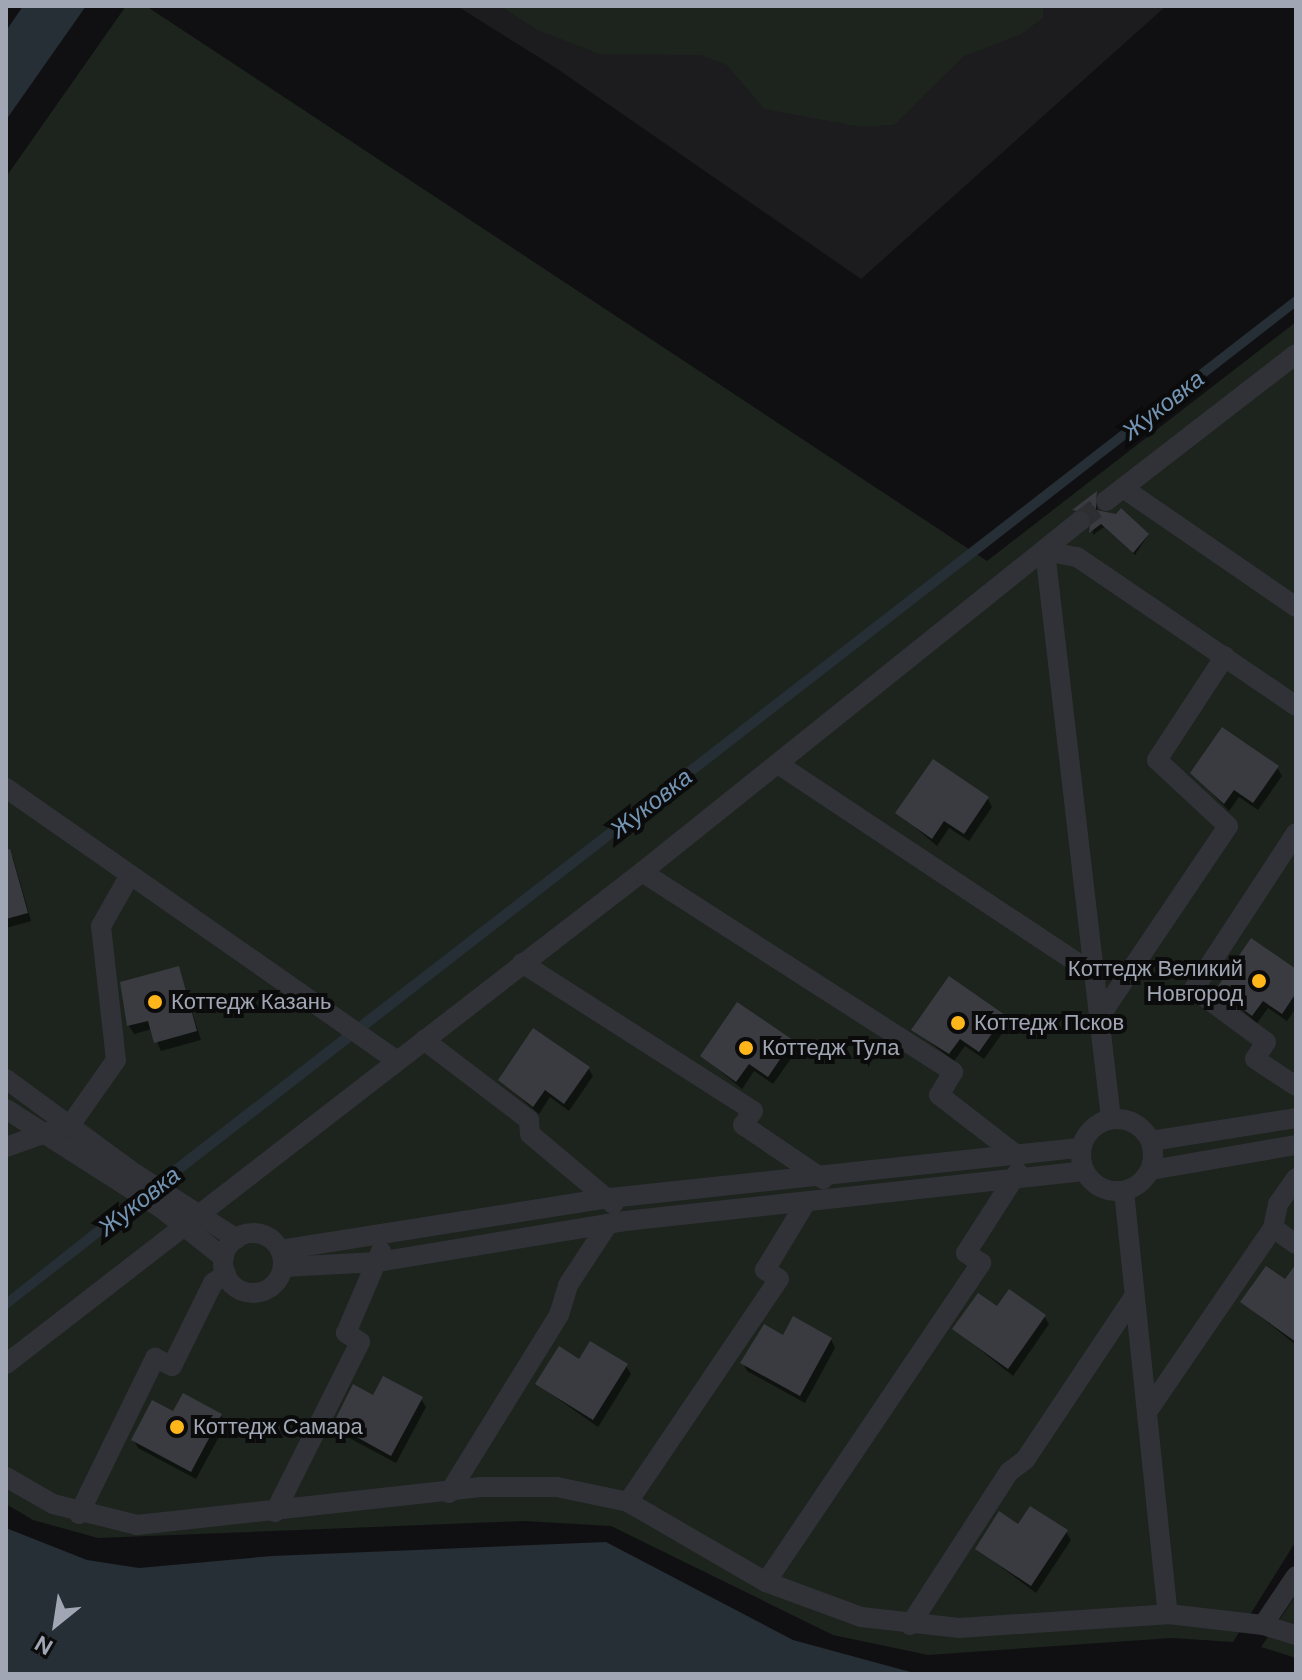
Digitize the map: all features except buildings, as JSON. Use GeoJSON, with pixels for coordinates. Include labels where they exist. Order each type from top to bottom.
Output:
{"type":"FeatureCollection","features":[{"type":"Feature","properties":{"kind":"street"},"geometry":{"type":"LineString","coordinates":[[1106,501],[1296,354]]}},
{"type":"Feature","properties":{"kind":"street"},"geometry":{"type":"LineString","coordinates":[[1123,488],[1296,607]]}},
{"type":"Feature","properties":{"kind":"street"},"geometry":{"type":"LineString","coordinates":[[6,1364],[395,1059],[642,872],[1080,521]]}},
{"type":"Feature","properties":{"kind":"street"},"geometry":{"type":"LineString","coordinates":[[1045,551],[1077,557],[1296,706]]}},
{"type":"Feature","properties":{"kind":"street"},"geometry":{"type":"LineString","coordinates":[[1045,551],[1102,1013],[1111,1119]]}},
{"type":"Feature","properties":{"kind":"street"},"geometry":{"type":"LineString","coordinates":[[1102,1013],[1228,826],[1157,760],[1225,656]]}},
{"type":"Feature","properties":{"kind":"street"},"geometry":{"type":"LineString","coordinates":[[778,764],[1097,976]]}},
{"type":"Feature","properties":{"kind":"street"},"geometry":{"type":"LineString","coordinates":[[6,788],[395,1059]]}},
{"type":"Feature","properties":{"kind":"street"},"geometry":{"type":"LineString","coordinates":[[1296,833],[1194,989],[1266,1042],[1255,1059],[1296,1086]]}},
{"type":"Feature","properties":{"kind":"street"},"geometry":{"type":"LineString","coordinates":[[642,872],[953,1072],[939,1095],[1014,1154],[1055,1175]]}},
{"type":"Feature","properties":{"kind":"street"},"geometry":{"type":"LineString","coordinates":[[6,1147],[71,1124],[116,1060],[101,926],[130,875]]}},
{"type":"Feature","properties":{"kind":"street"},"geometry":{"type":"LineString","coordinates":[[522,963],[753,1111],[743,1125],[822,1177]]}},
{"type":"Feature","properties":{"kind":"street"},"geometry":{"type":"LineString","coordinates":[[424,1040],[529,1120],[530,1134],[610,1198],[616,1223]]}},
{"type":"Feature","properties":{"kind":"street"},"geometry":{"type":"LineString","coordinates":[[6,1079],[71,1124],[130,1179]]}},
{"type":"Feature","properties":{"kind":"street"},"geometry":{"type":"LineString","coordinates":[[6,1109],[43,1136],[130,1179],[166,1203],[199,1214],[237,1239],[266,1236],[282,1258]]}},
{"type":"Feature","properties":{"kind":"street"},"geometry":{"type":"LineString","coordinates":[[1151,1141],[1296,1118]]}},
{"type":"Feature","properties":{"kind":"street"},"geometry":{"type":"LineString","coordinates":[[1151,1170],[1151,1141],[1135,1123],[1111,1119],[1091,1129],[1081,1148],[1084,1171],[1101,1188],[1124,1191],[1151,1170],[1296,1145]]}},
{"type":"Feature","properties":{"kind":"street"},"geometry":{"type":"LineString","coordinates":[[282,1258],[384,1235],[610,1198],[1081,1148]]}},
{"type":"Feature","properties":{"kind":"street"},"geometry":{"type":"LineString","coordinates":[[766,1582],[981,1263],[966,1253],[1019,1177],[1014,1154]]}},
{"type":"Feature","properties":{"kind":"street"},"geometry":{"type":"LineString","coordinates":[[282,1258],[378,1262],[616,1223],[1084,1171]]}},
{"type":"Feature","properties":{"kind":"street"},"geometry":{"type":"LineString","coordinates":[[628,1502],[779,1279],[765,1270],[816,1203],[822,1177]]}},
{"type":"Feature","properties":{"kind":"street"},"geometry":{"type":"LineString","coordinates":[[1149,1409],[1273,1228],[1278,1204],[1296,1178]]}},
{"type":"Feature","properties":{"kind":"street"},"geometry":{"type":"LineString","coordinates":[[1124,1191],[1168,1614]]}},
{"type":"Feature","properties":{"kind":"street"},"geometry":{"type":"LineString","coordinates":[[166,1203],[180,1226],[225,1266],[238,1289],[257,1293],[275,1284],[282,1258]]}},
{"type":"Feature","properties":{"kind":"street"},"geometry":{"type":"LineString","coordinates":[[449,1493],[559,1315],[568,1285],[616,1223]]}},
{"type":"Feature","properties":{"kind":"street"},"geometry":{"type":"LineString","coordinates":[[1273,1228],[1296,1244]]}},
{"type":"Feature","properties":{"kind":"street"},"geometry":{"type":"LineString","coordinates":[[275,1512],[360,1342],[346,1333],[378,1262],[384,1235]]}},
{"type":"Feature","properties":{"kind":"street"},"geometry":{"type":"LineString","coordinates":[[79,1514],[155,1358],[172,1366],[237,1239]]}},
{"type":"Feature","properties":{"kind":"street"},"geometry":{"type":"LineString","coordinates":[[910,1625],[1009,1472],[1025,1460],[1133,1298]]}},
{"type":"Feature","properties":{"kind":"street"},"geometry":{"type":"LineString","coordinates":[[6,1477],[79,1514],[137,1525],[532,1485],[592,1491],[628,1502],[766,1582],[832,1609],[910,1625],[959,1628],[1168,1614],[1263,1625],[1296,1635]]}},
{"type":"Feature","properties":{"kind":"street"},"geometry":{"type":"LineString","coordinates":[[1263,1625],[1296,1576]]}},
{"type":"Feature","properties":{"kind":"shaded area"},"geometry":{"type":"Polygon","coordinates":[[[126,6],[146,6],[987,561],[1296,322],[1296,1541],[1233,1642],[1172,1638],[928,1655],[833,1635],[611,1526],[524,1521],[98,1538],[33,1520],[6,1504],[6,177],[126,6]]]}},
{"type":"Feature","properties":{"kind":"shaded area"},"geometry":{"type":"Polygon","coordinates":[[[457,6],[1166,6],[861,279],[556,68],[457,6]]]}},
{"type":"Feature","properties":{"kind":"shaded area"},"geometry":{"type":"Polygon","coordinates":[[[500,6],[1043,6],[1043,18],[1021,34],[964,56],[894,125],[862,127],[764,109],[727,65],[701,55],[599,54],[538,30],[500,6]]]}},
{"type":"Feature","properties":{"kind":"shaded area"},"geometry":{"type":"Polygon","coordinates":[[[1296,1595],[1296,1658],[1261,1647],[1296,1595]]]}},
{"type":"Feature","properties":{"kind":"water"},"geometry":{"type":"Polygon","coordinates":[[[23,6],[86,6],[6,120],[6,31],[23,6]]]}},
{"type":"Feature","properties":{"kind":"water","name":"Жуковка"},"geometry":{"type":"Polygon","coordinates":[[[1296,295],[1296,307],[6,1310],[6,1298],[161,1175],[1296,295]]]}},
{"type":"Feature","properties":{"kind":"water"},"geometry":{"type":"Polygon","coordinates":[[[6,1528],[87,1560],[139,1568],[272,1556],[606,1542],[793,1640],[918,1674],[6,1674],[6,1528]]]}},
{"type":"Feature","properties":{"kind":"tunnel"},"geometry":{"type":"LineString","coordinates":[[1080,521],[1106,501]]}},
{"type":"Feature","properties":{"kind":"place","name":"Коттедж Великий Новгород"},"geometry":{"type":"Point","coordinates":[1259,981]}},
{"type":"Feature","properties":{"kind":"place","name":"Коттедж Казань"},"geometry":{"type":"Point","coordinates":[155,1002]}},
{"type":"Feature","properties":{"kind":"place","name":"Коттедж Псков"},"geometry":{"type":"Point","coordinates":[958,1023]}},
{"type":"Feature","properties":{"kind":"place","name":"Коттедж Тула"},"geometry":{"type":"Point","coordinates":[746,1048]}},
{"type":"Feature","properties":{"kind":"place","name":"Коттедж Самара"},"geometry":{"type":"Point","coordinates":[177,1427]}}]}
